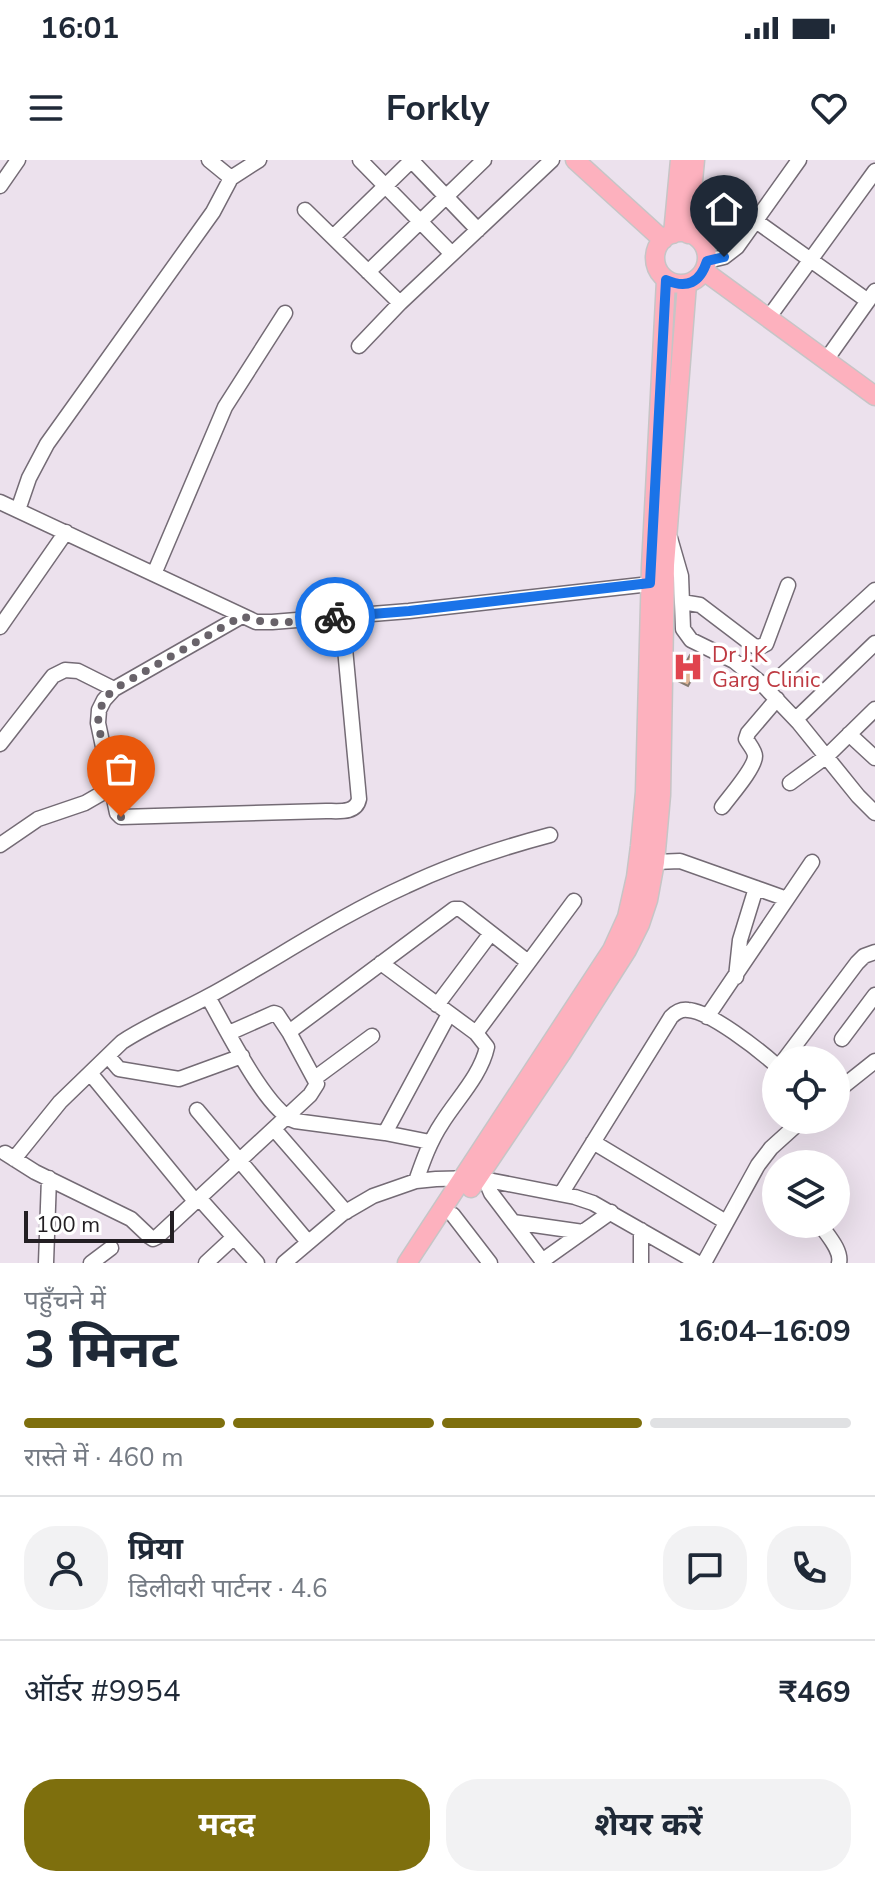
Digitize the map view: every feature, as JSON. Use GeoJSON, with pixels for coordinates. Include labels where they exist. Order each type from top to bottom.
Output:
{"type":"FeatureCollection","features":[{"type":"Feature","properties":{"kind":"main road"},"geometry":{"type":"LineString","coordinates":[[575,160],[675,236]]}},
{"type":"Feature","properties":{"kind":"main road"},"geometry":{"type":"LineString","coordinates":[[675,236],[680,160]]}},
{"type":"Feature","properties":{"kind":"main road"},"geometry":{"type":"LineString","coordinates":[[675,236],[695,160]]}},
{"type":"Feature","properties":{"kind":"main road"},"geometry":{"type":"LineString","coordinates":[[693,235],[706,251],[706,266],[697,279],[687,284],[666,280],[656,261],[657,250],[675,236],[693,235]]}},
{"type":"Feature","properties":{"kind":"main road"},"geometry":{"type":"LineString","coordinates":[[706,266],[875,396]]}},
{"type":"Feature","properties":{"kind":"main road"},"geometry":{"type":"LineString","coordinates":[[420,1263],[453,1215],[612,950],[627,917],[636,877],[651,854],[666,280]]}},
{"type":"Feature","properties":{"kind":"main road"},"geometry":{"type":"LineString","coordinates":[[657,583],[667,530],[687,284]]}},
{"type":"Feature","properties":{"kind":"main road"},"geometry":{"type":"LineString","coordinates":[[407,1263],[475,1178]]}},
{"type":"Feature","properties":{"kind":"street"},"geometry":{"type":"LineString","coordinates":[[0,186],[18,160]]}},
{"type":"Feature","properties":{"kind":"street"},"geometry":{"type":"LineString","coordinates":[[209,160],[237,174]]}},
{"type":"Feature","properties":{"kind":"street"},"geometry":{"type":"LineString","coordinates":[[18,510],[39,457],[237,174],[259,160]]}},
{"type":"Feature","properties":{"kind":"street"},"geometry":{"type":"LineString","coordinates":[[360,160],[452,254]]}},
{"type":"Feature","properties":{"kind":"street"},"geometry":{"type":"LineString","coordinates":[[333,237],[412,160],[478,230]]}},
{"type":"Feature","properties":{"kind":"street"},"geometry":{"type":"LineString","coordinates":[[368,272],[446,197],[467,166],[484,160]]}},
{"type":"Feature","properties":{"kind":"street"},"geometry":{"type":"LineString","coordinates":[[359,346],[400,303],[552,160]]}},
{"type":"Feature","properties":{"kind":"street"},"geometry":{"type":"LineString","coordinates":[[706,266],[737,247],[799,160]]}},
{"type":"Feature","properties":{"kind":"street"},"geometry":{"type":"LineString","coordinates":[[769,317],[875,171]]}},
{"type":"Feature","properties":{"kind":"street"},"geometry":{"type":"LineString","coordinates":[[305,210],[400,303]]}},
{"type":"Feature","properties":{"kind":"street"},"geometry":{"type":"LineString","coordinates":[[756,221],[810,260],[871,296],[826,360]]}},
{"type":"Feature","properties":{"kind":"street"},"geometry":{"type":"LineString","coordinates":[[154,574],[225,407],[285,313]]}},
{"type":"Feature","properties":{"kind":"street"},"geometry":{"type":"LineString","coordinates":[[0,502],[256,622],[409,611],[657,583]]}},
{"type":"Feature","properties":{"kind":"street"},"geometry":{"type":"LineString","coordinates":[[667,530],[681,576],[683,629],[686,635],[734,661],[772,694],[875,813]]}},
{"type":"Feature","properties":{"kind":"street"},"geometry":{"type":"LineString","coordinates":[[0,627],[66,532]]}},
{"type":"Feature","properties":{"kind":"street"},"geometry":{"type":"LineString","coordinates":[[682,602],[700,605],[754,646],[760,647],[766,644],[788,585]]}},
{"type":"Feature","properties":{"kind":"street"},"geometry":{"type":"LineString","coordinates":[[722,807],[752,766],[755,753],[746,739],[772,694],[875,590]]}},
{"type":"Feature","properties":{"kind":"street"},"geometry":{"type":"LineString","coordinates":[[242,616],[114,689],[104,700],[98,723],[117,813],[121,817],[352,810],[358,805],[342,616]]}},
{"type":"Feature","properties":{"kind":"street"},"geometry":{"type":"LineString","coordinates":[[796,719],[875,643]]}},
{"type":"Feature","properties":{"kind":"street"},"geometry":{"type":"LineString","coordinates":[[0,744],[53,676],[65,670],[78,671],[114,689]]}},
{"type":"Feature","properties":{"kind":"street"},"geometry":{"type":"LineString","coordinates":[[790,783],[827,756],[875,709]]}},
{"type":"Feature","properties":{"kind":"street"},"geometry":{"type":"LineString","coordinates":[[849,734],[875,758]]}},
{"type":"Feature","properties":{"kind":"street"},"geometry":{"type":"LineString","coordinates":[[0,845],[38,819],[85,803],[111,788]]}},
{"type":"Feature","properties":{"kind":"street"},"geometry":{"type":"LineString","coordinates":[[229,1033],[274,1013],[280,1017],[317,1084],[286,1118],[153,1239],[131,1219],[9,1156],[60,1102],[134,1034],[208,997],[404,886],[462,862],[550,835]]}},
{"type":"Feature","properties":{"kind":"street"},"geometry":{"type":"LineString","coordinates":[[651,854],[680,861],[787,899]]}},
{"type":"Feature","properties":{"kind":"street"},"geometry":{"type":"LineString","coordinates":[[707,1017],[812,862]]}},
{"type":"Feature","properties":{"kind":"street"},"geometry":{"type":"LineString","coordinates":[[736,977],[740,940],[756,888]]}},
{"type":"Feature","properties":{"kind":"street"},"geometry":{"type":"LineString","coordinates":[[476,1033],[574,901]]}},
{"type":"Feature","properties":{"kind":"street"},"geometry":{"type":"LineString","coordinates":[[289,1032],[454,909],[460,909],[528,962]]}},
{"type":"Feature","properties":{"kind":"street"},"geometry":{"type":"LineString","coordinates":[[437,1005],[491,933]]}},
{"type":"Feature","properties":{"kind":"street"},"geometry":{"type":"LineString","coordinates":[[795,1046],[857,963],[875,952]]}},
{"type":"Feature","properties":{"kind":"street"},"geometry":{"type":"LineString","coordinates":[[381,963],[476,1033],[487,1047],[465,1091],[430,1142],[416,1181]]}},
{"type":"Feature","properties":{"kind":"street"},"geometry":{"type":"LineString","coordinates":[[842,1039],[875,995]]}},
{"type":"Feature","properties":{"kind":"street"},"geometry":{"type":"LineString","coordinates":[[208,997],[267,1097],[286,1118],[430,1142]]}},
{"type":"Feature","properties":{"kind":"street"},"geometry":{"type":"LineString","coordinates":[[561,1194],[671,1017],[678,1011],[692,1010],[707,1017],[737,1034],[762,1054]]}},
{"type":"Feature","properties":{"kind":"street"},"geometry":{"type":"LineString","coordinates":[[385,1133],[449,1014]]}},
{"type":"Feature","properties":{"kind":"street"},"geometry":{"type":"LineString","coordinates":[[315,1078],[372,1036]]}},
{"type":"Feature","properties":{"kind":"street"},"geometry":{"type":"LineString","coordinates":[[108,1056],[119,1069],[172,1079],[187,1077],[242,1056]]}},
{"type":"Feature","properties":{"kind":"street"},"geometry":{"type":"LineString","coordinates":[[850,1081],[875,1061]]}},
{"type":"Feature","properties":{"kind":"street"},"geometry":{"type":"LineString","coordinates":[[90,1073],[197,1199],[257,1263]]}},
{"type":"Feature","properties":{"kind":"street"},"geometry":{"type":"LineString","coordinates":[[197,1110],[308,1242]]}},
{"type":"Feature","properties":{"kind":"street"},"geometry":{"type":"LineString","coordinates":[[274,1129],[346,1212]]}},
{"type":"Feature","properties":{"kind":"street"},"geometry":{"type":"LineString","coordinates":[[295,1260],[308,1242],[346,1212],[373,1196],[416,1181],[475,1178],[593,1203],[701,1263],[758,1165],[786,1134]]}},
{"type":"Feature","properties":{"kind":"street"},"geometry":{"type":"LineString","coordinates":[[593,1142],[726,1222]]}},
{"type":"Feature","properties":{"kind":"street"},"geometry":{"type":"LineString","coordinates":[[46,1263],[49,1178]]}},
{"type":"Feature","properties":{"kind":"street"},"geometry":{"type":"LineString","coordinates":[[475,1178],[491,1193],[543,1262],[611,1212]]}},
{"type":"Feature","properties":{"kind":"street"},"geometry":{"type":"LineString","coordinates":[[453,1215],[490,1263]]}},
{"type":"Feature","properties":{"kind":"street"},"geometry":{"type":"LineString","coordinates":[[513,1222],[583,1232]]}},
{"type":"Feature","properties":{"kind":"street"},"geometry":{"type":"LineString","coordinates":[[641,1230],[641,1263]]}},
{"type":"Feature","properties":{"kind":"street"},"geometry":{"type":"LineString","coordinates":[[206,1263],[234,1237]]}},
{"type":"Feature","properties":{"kind":"street"},"geometry":{"type":"LineString","coordinates":[[829,1238],[841,1258],[839,1263]]}},
{"type":"Feature","properties":{"kind":"street"},"geometry":{"type":"LineString","coordinates":[[95,1262],[111,1248]]}},
{"type":"Feature","properties":{"kind":"building"},"geometry":{"type":"Polygon","coordinates":[[[690,655],[702,661],[688,686],[676,680],[690,655]]]}},
{"type":"Feature","properties":{"kind":"way so far"},"geometry":{"type":"LineString","coordinates":[[121,817],[117,813],[98,723],[99,710],[114,689],[242,616],[256,622],[335,617]]}},
{"type":"Feature","properties":{"kind":"place","name":"Dr J.K Garg Clinic"},"geometry":{"type":"Point","coordinates":[688,667]}},
{"type":"Feature","properties":{"kind":"route"},"geometry":{"type":"LineString","coordinates":[[335,617],[650,583],[666,280],[687,284],[704,271],[707,261],[724,257]]}}]}
